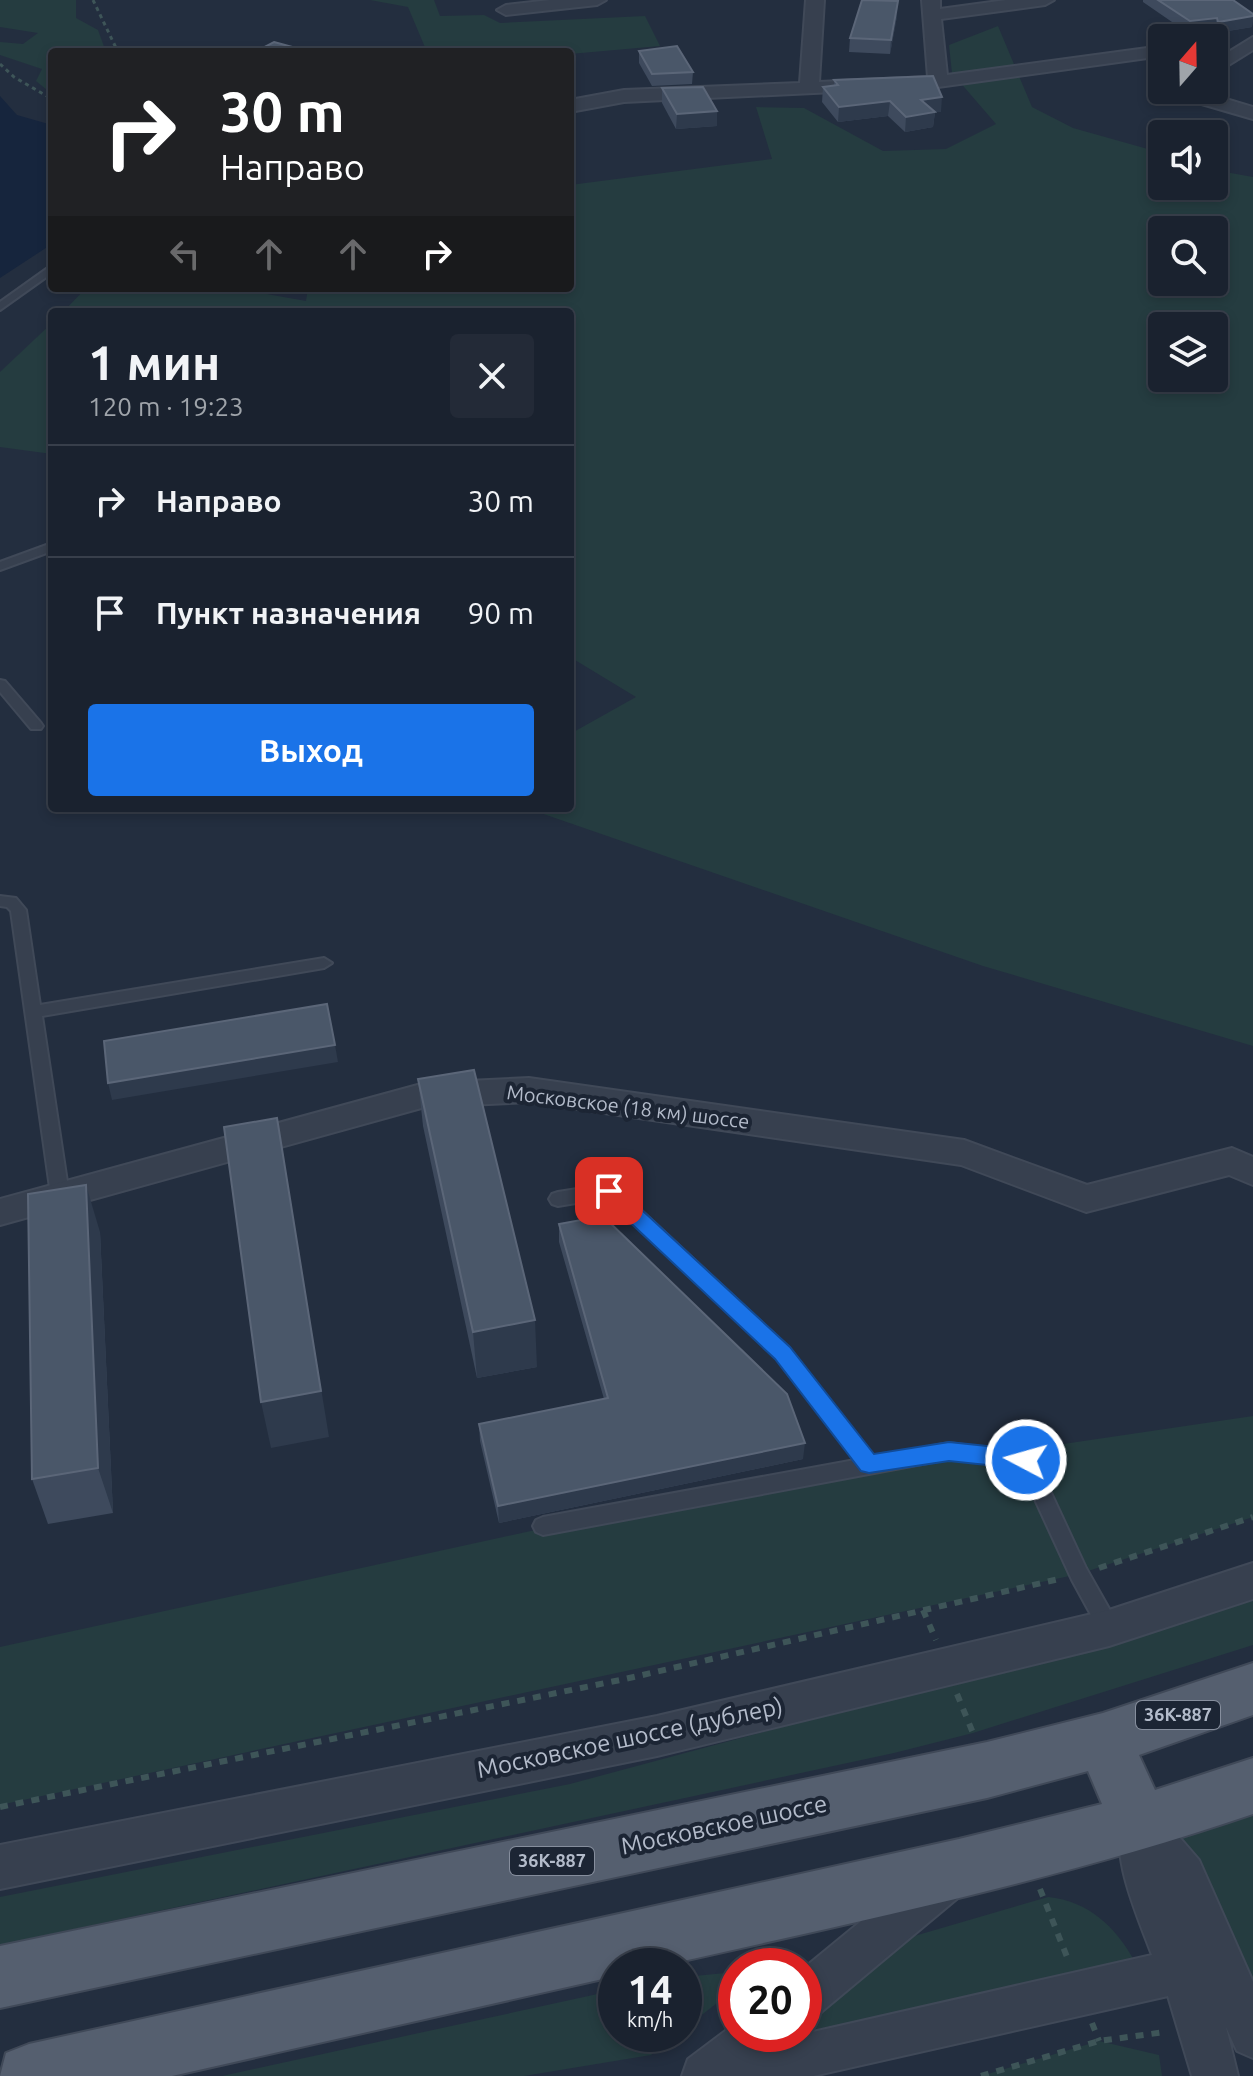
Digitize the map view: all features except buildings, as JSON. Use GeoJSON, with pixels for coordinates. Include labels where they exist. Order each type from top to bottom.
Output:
{"type":"FeatureCollection","features":[{"type":"Feature","properties":{"kind":"main road","name":"Московское шоссе"},"geometry":{"type":"LineString","coordinates":[[0,1977],[972,1773],[1103,1740],[1253,1689]]}},
{"type":"Feature","properties":{"kind":"main road"},"geometry":{"type":"LineString","coordinates":[[1103,1740],[1140,1824]]}},
{"type":"Feature","properties":{"kind":"main road"},"geometry":{"type":"LineString","coordinates":[[29,2076],[959,1869],[1140,1824],[1253,1786]]}},
{"type":"Feature","properties":{"kind":"street"},"geometry":{"type":"LineString","coordinates":[[506,10],[597,0]]}},
{"type":"Feature","properties":{"kind":"street"},"geometry":{"type":"LineString","coordinates":[[809,88],[815,0]]}},
{"type":"Feature","properties":{"kind":"street"},"geometry":{"type":"LineString","coordinates":[[938,82],[931,8],[1045,0]]}},
{"type":"Feature","properties":{"kind":"street"},"geometry":{"type":"LineString","coordinates":[[1228,43],[1253,40]]}},
{"type":"Feature","properties":{"kind":"street"},"geometry":{"type":"LineString","coordinates":[[1228,59],[1253,40]]}},
{"type":"Feature","properties":{"kind":"street"},"geometry":{"type":"LineString","coordinates":[[574,105],[624,96],[938,82],[1148,53]]}},
{"type":"Feature","properties":{"kind":"street"},"geometry":{"type":"LineString","coordinates":[[1217,104],[1253,113]]}},
{"type":"Feature","properties":{"kind":"street","name":"Московское (18 км) шоссе"},"geometry":{"type":"LineString","coordinates":[[0,1212],[425,1095],[474,1090],[529,1090],[964,1153],[1086,1199],[1232,1161],[1253,1172]]}},
{"type":"Feature","properties":{"kind":"street","name":"Московское шоссе (дублер)"},"geometry":{"type":"LineString","coordinates":[[0,1867],[657,1736],[1109,1628],[1253,1581]]}},
{"type":"Feature","properties":{"kind":"street"},"geometry":{"type":"LineString","coordinates":[[1140,1824],[1148,1885],[1203,2027],[1215,2076]]}},
{"type":"Feature","properties":{"kind":"street"},"geometry":{"type":"LineString","coordinates":[[1140,1824],[1183,1875],[1250,2018]]}},
{"type":"Feature","properties":{"kind":"street"},"geometry":{"type":"LineString","coordinates":[[822,1982],[959,1869]]}},
{"type":"Feature","properties":{"kind":"street"},"geometry":{"type":"LineString","coordinates":[[707,2076],[1179,1971]]}},
{"type":"Feature","properties":{"kind":"street"},"geometry":{"type":"LineString","coordinates":[[707,2076],[737,2052]]}},
{"type":"Feature","properties":{"kind":"lane"},"geometry":{"type":"LineString","coordinates":[[0,307],[48,271]]}},
{"type":"Feature","properties":{"kind":"lane"},"geometry":{"type":"LineString","coordinates":[[0,566],[48,548]]}},
{"type":"Feature","properties":{"kind":"lane"},"geometry":{"type":"LineString","coordinates":[[0,684],[36,726]]}},
{"type":"Feature","properties":{"kind":"lane"},"geometry":{"type":"LineString","coordinates":[[0,901],[11,902],[18,910],[60,1195]]}},
{"type":"Feature","properties":{"kind":"lane"},"geometry":{"type":"LineString","coordinates":[[33,1012],[324,963]]}},
{"type":"Feature","properties":{"kind":"lane"},"geometry":{"type":"LineString","coordinates":[[558,1199],[609,1191],[783,1353],[869,1464]]}},
{"type":"Feature","properties":{"kind":"lane"},"geometry":{"type":"LineString","coordinates":[[543,1526],[949,1451],[1026,1460],[1079,1574],[1109,1628]]}},
{"type":"Feature","properties":{"kind":"path"},"geometry":{"type":"LineString","coordinates":[[93,0],[116,48]]}},
{"type":"Feature","properties":{"kind":"path"},"geometry":{"type":"LineString","coordinates":[[0,64],[14,77],[48,97]]}},
{"type":"Feature","properties":{"kind":"path"},"geometry":{"type":"LineString","coordinates":[[0,1807],[625,1679],[1079,1574],[1253,1517]]}},
{"type":"Feature","properties":{"kind":"path"},"geometry":{"type":"LineString","coordinates":[[981,2076],[1099,2041]]}},
{"type":"Feature","properties":{"kind":"green space"},"geometry":{"type":"Polygon","coordinates":[[[0,0],[76,0],[76,18],[98,30],[105,48],[48,48],[48,91],[36,81],[42,69],[0,55],[0,42],[23,44],[38,33],[0,27],[0,0]]]}},
{"type":"Feature","properties":{"kind":"green space"},"geometry":{"type":"Polygon","coordinates":[[[370,0],[434,0],[440,16],[484,15],[500,23],[645,16],[660,46],[574,54],[574,48],[425,48],[408,7],[370,0]]]}},
{"type":"Feature","properties":{"kind":"green space"},"geometry":{"type":"Polygon","coordinates":[[[998,26],[1032,107],[1073,128],[1148,149],[1148,200],[1228,200],[1228,173],[1253,177],[1253,1046],[983,966],[538,812],[574,812],[574,732],[636,697],[574,661],[574,308],[67,308],[82,292],[255,292],[306,301],[307,292],[574,292],[574,184],[772,159],[756,107],[804,108],[883,151],[946,149],[996,124],[952,73],[949,45],[998,26]]]}},
{"type":"Feature","properties":{"kind":"green space"},"geometry":{"type":"Polygon","coordinates":[[[48,327],[48,453],[0,447],[0,372],[48,327]]]}},
{"type":"Feature","properties":{"kind":"green space"},"geometry":{"type":"Polygon","coordinates":[[[1253,1416],[1253,1517],[1079,1574],[0,1805],[0,1647],[650,1505],[1253,1416]]]}},
{"type":"Feature","properties":{"kind":"green space"},"geometry":{"type":"Polygon","coordinates":[[[1253,1593],[1253,1645],[973,1733],[894,1753],[0,1945],[0,1897],[570,1784],[1067,1650],[1253,1593]]]}},
{"type":"Feature","properties":{"kind":"green space"},"geometry":{"type":"Polygon","coordinates":[[[1253,1786],[1253,2057],[1140,1824],[1253,1786]]]}},
{"type":"Feature","properties":{"kind":"green space"},"geometry":{"type":"Polygon","coordinates":[[[1048,1897],[1076,1904],[1099,1918],[1118,1937],[1134,1960],[822,2030],[822,2000],[911,1937],[1048,1897]]]}},
{"type":"Feature","properties":{"kind":"green space"},"geometry":{"type":"Polygon","coordinates":[[[718,1974],[718,2002],[702,2015],[702,1975],[718,1974]]]}},
{"type":"Feature","properties":{"kind":"green space"},"geometry":{"type":"Polygon","coordinates":[[[598,1994],[598,2052],[655,2052],[524,2076],[222,2076],[598,1994]]]}},
{"type":"Feature","properties":{"kind":"green space"},"geometry":{"type":"Polygon","coordinates":[[[1099,2041],[1159,2055],[1162,2076],[981,2076],[1099,2041]]]}},
{"type":"Feature","properties":{"kind":"water"},"geometry":{"type":"Polygon","coordinates":[[[0,96],[17,115],[48,124],[48,247],[0,278],[0,96]]]}},
{"type":"Feature","properties":{"kind":"route"},"geometry":{"type":"LineString","coordinates":[[609,1191],[783,1353],[869,1464],[949,1451],[1026,1460]]}}]}
